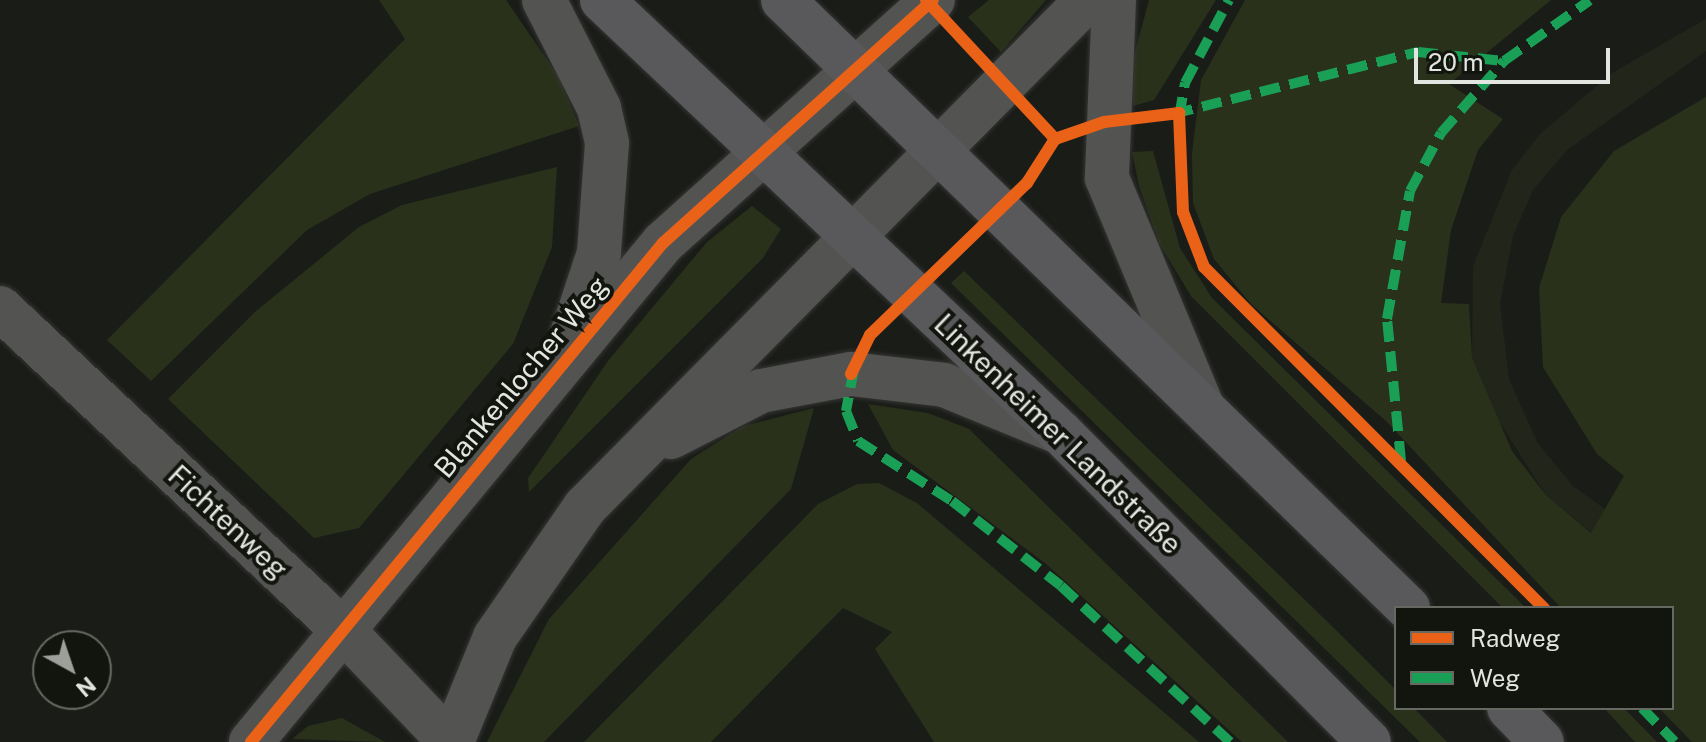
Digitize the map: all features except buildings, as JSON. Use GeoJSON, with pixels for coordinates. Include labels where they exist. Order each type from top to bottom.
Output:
{"type":"FeatureCollection","features":[{"type":"Feature","properties":{"kind":"main road","name":"Linkenheimer Landstraße"},"geometry":{"type":"LineString","coordinates":[[602,0],[1061,433],[1369,742]]}},
{"type":"Feature","properties":{"kind":"main road"},"geometry":{"type":"LineString","coordinates":[[783,0],[1406,606]]}},
{"type":"Feature","properties":{"kind":"main road"},"geometry":{"type":"LineString","coordinates":[[1511,710],[1542,742]]}},
{"type":"Feature","properties":{"kind":"street"},"geometry":{"type":"LineString","coordinates":[[544,0],[599,108],[608,174],[585,310],[547,381]]}},
{"type":"Feature","properties":{"kind":"street","name":"Blankenlocher Weg"},"geometry":{"type":"LineString","coordinates":[[251,742],[663,243],[933,0]]}},
{"type":"Feature","properties":{"kind":"street"},"geometry":{"type":"LineString","coordinates":[[451,742],[495,637],[539,566],[620,472],[850,234],[1087,0]]}},
{"type":"Feature","properties":{"kind":"street"},"geometry":{"type":"LineString","coordinates":[[1114,0],[1107,178],[1201,404]]}},
{"type":"Feature","properties":{"kind":"street","name":"Fichtenweg"},"geometry":{"type":"LineString","coordinates":[[0,308],[343,630],[451,742]]}},
{"type":"Feature","properties":{"kind":"street"},"geometry":{"type":"LineString","coordinates":[[620,472],[720,408],[827,375],[902,375],[944,385],[1061,433]]}},
{"type":"Feature","properties":{"kind":"shaded area"},"geometry":{"type":"Polygon","coordinates":[[[1706,19],[1706,51],[1567,150],[1533,190],[1513,236],[1500,304],[1509,379],[1537,442],[1573,486],[1605,509],[1592,533],[1545,494],[1488,404],[1472,358],[1473,266],[1512,170],[1540,134],[1612,73],[1706,19]]]}},
{"type":"Feature","properties":{"kind":"green space"},"geometry":{"type":"Polygon","coordinates":[[[379,0],[506,0],[559,77],[579,126],[370,194],[307,230],[151,381],[107,340],[405,39],[379,0]]]}},
{"type":"Feature","properties":{"kind":"green space"},"geometry":{"type":"Polygon","coordinates":[[[989,0],[1046,0],[1001,52],[968,17],[989,0]]]}},
{"type":"Feature","properties":{"kind":"green space"},"geometry":{"type":"Polygon","coordinates":[[[1149,0],[1216,0],[1154,100],[1133,106],[1130,70],[1149,0]]]}},
{"type":"Feature","properties":{"kind":"green space"},"geometry":{"type":"Polygon","coordinates":[[[1245,0],[1551,0],[1449,84],[1503,119],[1478,150],[1451,230],[1441,303],[1469,304],[1472,358],[1512,451],[1545,494],[1591,533],[1624,476],[1597,454],[1543,367],[1539,288],[1561,217],[1614,151],[1706,97],[1706,742],[1692,742],[1661,710],[1674,710],[1674,606],[1559,606],[1386,421],[1251,304],[1214,259],[1193,203],[1192,153],[1201,80],[1245,0]]]}},
{"type":"Feature","properties":{"kind":"green space"},"geometry":{"type":"Polygon","coordinates":[[[1153,151],[1180,248],[1212,298],[1524,606],[1501,606],[1191,296],[1159,243],[1139,186],[1132,152],[1153,151]]]}},
{"type":"Feature","properties":{"kind":"green space"},"geometry":{"type":"Polygon","coordinates":[[[557,167],[552,247],[513,344],[359,528],[314,538],[168,399],[256,311],[359,227],[402,205],[557,167]]]}},
{"type":"Feature","properties":{"kind":"green space"},"geometry":{"type":"Polygon","coordinates":[[[752,206],[781,229],[763,258],[529,492],[528,478],[608,361],[707,242],[752,206]]]}},
{"type":"Feature","properties":{"kind":"green space"},"geometry":{"type":"Polygon","coordinates":[[[964,271],[1394,688],[1394,710],[1416,710],[1447,742],[1420,742],[951,283],[964,271]]]}},
{"type":"Feature","properties":{"kind":"green space"},"geometry":{"type":"Polygon","coordinates":[[[868,404],[928,413],[969,429],[1288,742],[1242,742],[1045,563],[893,450],[868,404]]]}},
{"type":"Feature","properties":{"kind":"green space"},"geometry":{"type":"Polygon","coordinates":[[[814,408],[791,489],[544,742],[487,742],[549,619],[691,459],[743,426],[814,408]]]}},
{"type":"Feature","properties":{"kind":"green space"},"geometry":{"type":"Polygon","coordinates":[[[879,483],[917,503],[1199,742],[934,742],[875,649],[892,632],[843,608],[711,742],[584,742],[818,504],[857,484],[879,483]]]}},
{"type":"Feature","properties":{"kind":"green space"},"geometry":{"type":"Polygon","coordinates":[[[1606,710],[1626,710],[1657,742],[1635,742],[1606,710]]]}},
{"type":"Feature","properties":{"kind":"green space"},"geometry":{"type":"Polygon","coordinates":[[[342,718],[385,742],[292,739],[308,726],[342,718]]]}},
{"type":"Feature","properties":{"kind":"marked path"},"geometry":{"type":"LineString","coordinates":[[1179,117],[1185,83],[1229,0]]}},
{"type":"Feature","properties":{"kind":"marked path"},"geometry":{"type":"LineString","coordinates":[[1401,461],[1387,319],[1410,191],[1441,133],[1504,61],[1590,0]]}},
{"type":"Feature","properties":{"kind":"marked path"},"geometry":{"type":"LineString","coordinates":[[1173,114],[1418,52],[1504,61]]}},
{"type":"Feature","properties":{"kind":"marked path"},"geometry":{"type":"LineString","coordinates":[[854,368],[846,411],[858,441],[952,501],[1061,586],[1230,742]]}},
{"type":"Feature","properties":{"kind":"marked path"},"geometry":{"type":"LineString","coordinates":[[1644,710],[1675,742]]}},
{"type":"Feature","properties":{"kind":"cycle path"},"geometry":{"type":"LineString","coordinates":[[926,0],[1055,139],[1104,122],[1179,113],[1183,212],[1204,267],[1542,606]]}},
{"type":"Feature","properties":{"kind":"cycle path"},"geometry":{"type":"LineString","coordinates":[[251,742],[663,243],[933,0]]}},
{"type":"Feature","properties":{"kind":"cycle path"},"geometry":{"type":"LineString","coordinates":[[851,374],[870,335],[1027,183],[1055,139]]}}]}
